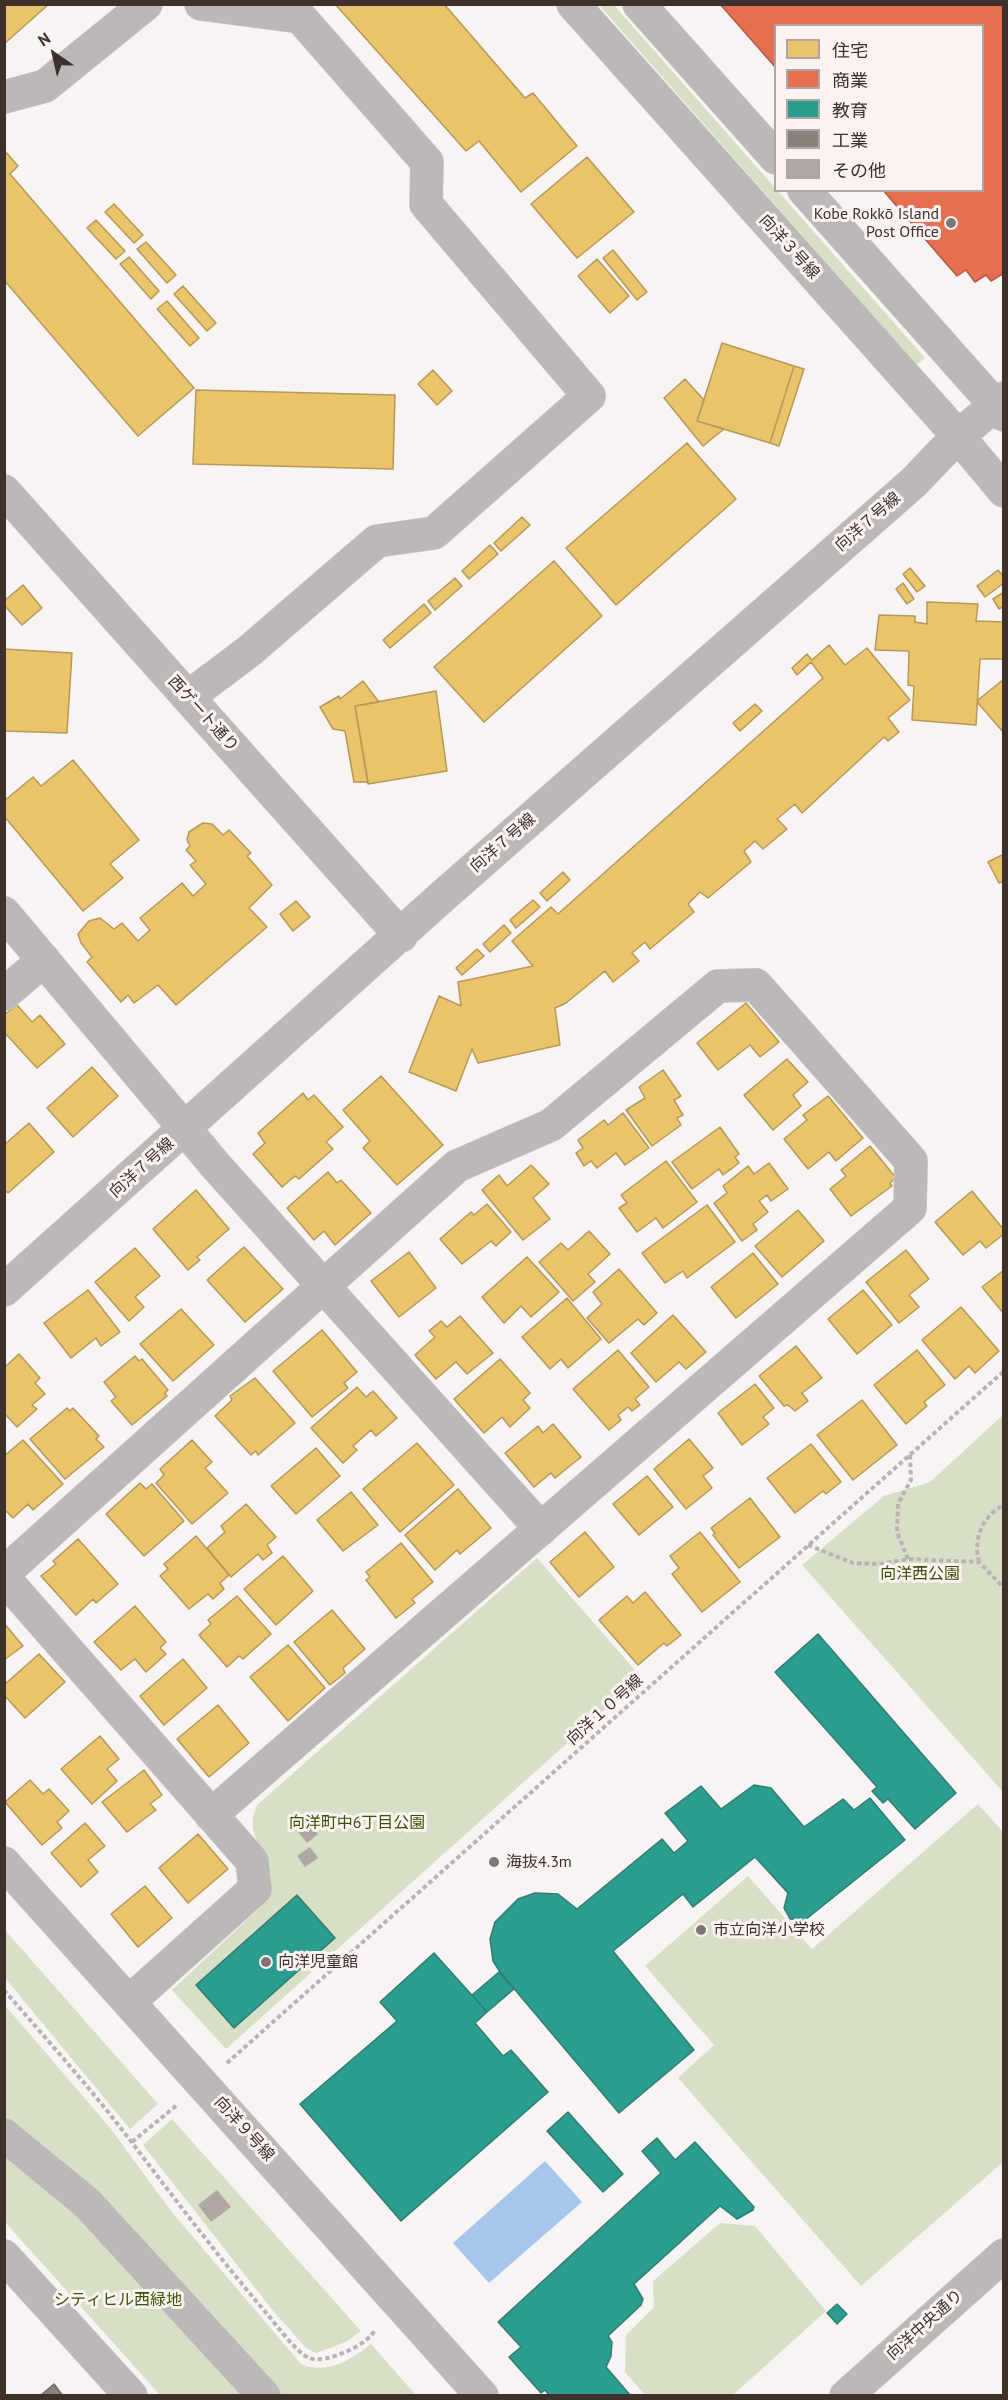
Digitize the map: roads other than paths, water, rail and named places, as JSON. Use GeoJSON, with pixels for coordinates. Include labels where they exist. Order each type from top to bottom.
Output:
{"type":"FeatureCollection","features":[{"type":"Feature","properties":{"kind":"street"},"geometry":{"type":"LineString","coordinates":[[4,97],[45,86],[146,4]]}},
{"type":"Feature","properties":{"kind":"street"},"geometry":{"type":"LineString","coordinates":[[188,697],[248,652],[377,541],[434,533],[589,396],[426,204],[427,162],[300,17],[201,4]]}},
{"type":"Feature","properties":{"kind":"street","name":"向洋３号線"},"geometry":{"type":"LineString","coordinates":[[573,4],[958,436],[1004,491]]}},
{"type":"Feature","properties":{"kind":"street"},"geometry":{"type":"LineString","coordinates":[[639,4],[774,156]]}},
{"type":"Feature","properties":{"kind":"street"},"geometry":{"type":"LineString","coordinates":[[806,192],[1000,406]]}},
{"type":"Feature","properties":{"kind":"street","name":"向洋７号線"},"geometry":{"type":"LineString","coordinates":[[4,1290],[914,482],[958,436],[1000,406]]}},
{"type":"Feature","properties":{"kind":"street","name":"西ゲート通り"},"geometry":{"type":"LineString","coordinates":[[4,491],[401,936]]}},
{"type":"Feature","properties":{"kind":"street"},"geometry":{"type":"LineString","coordinates":[[4,913],[185,1131],[541,1529]]}},
{"type":"Feature","properties":{"kind":"street"},"geometry":{"type":"LineString","coordinates":[[4,994],[44,960]]}},
{"type":"Feature","properties":{"kind":"street"},"geometry":{"type":"LineString","coordinates":[[4,1573],[458,1166],[551,1125],[718,986],[756,984],[911,1161],[910,1208],[211,1815]]}},
{"type":"Feature","properties":{"kind":"street"},"geometry":{"type":"LineString","coordinates":[[4,1578],[252,1861],[255,1889],[130,2001]]}},
{"type":"Feature","properties":{"kind":"street","name":"向洋９号線"},"geometry":{"type":"LineString","coordinates":[[4,1863],[482,2396]]}},
{"type":"Feature","properties":{"kind":"street"},"geometry":{"type":"LineString","coordinates":[[4,2135],[87,2203],[264,2396]]}},
{"type":"Feature","properties":{"kind":"street","name":"向洋中央通り"},"geometry":{"type":"LineString","coordinates":[[846,2396],[1004,2255]]}},
{"type":"Feature","properties":{"kind":"street"},"geometry":{"type":"LineString","coordinates":[[4,2256],[131,2396]]}},
{"type":"Feature","properties":{"kind":"water"},"geometry":{"type":"Polygon","coordinates":[[[545,2161],[582,2202],[489,2283],[453,2243],[545,2161]]]}},
{"type":"Feature","properties":{"kind":"place","name":"Kobe Rokkō Island Post Office"},"geometry":{"type":"Point","coordinates":[951,223]}},
{"type":"Feature","properties":{"kind":"place","name":"海抜4.3m"},"geometry":{"type":"Point","coordinates":[494,1862]}},
{"type":"Feature","properties":{"kind":"place","name":"市立向洋小学校"},"geometry":{"type":"Point","coordinates":[701,1930]}},
{"type":"Feature","properties":{"kind":"place","name":"向洋児童館"},"geometry":{"type":"Point","coordinates":[266,1962]}},
{"type":"Feature","properties":{"kind":"park label","name":"向洋西公園"},"geometry":{"type":"Point","coordinates":[920,1574]}},
{"type":"Feature","properties":{"kind":"park label","name":"向洋町中6丁目公園"},"geometry":{"type":"Point","coordinates":[357,1823]}},
{"type":"Feature","properties":{"kind":"park label","name":"シティヒル西緑地"},"geometry":{"type":"Point","coordinates":[118,2300]}}]}
